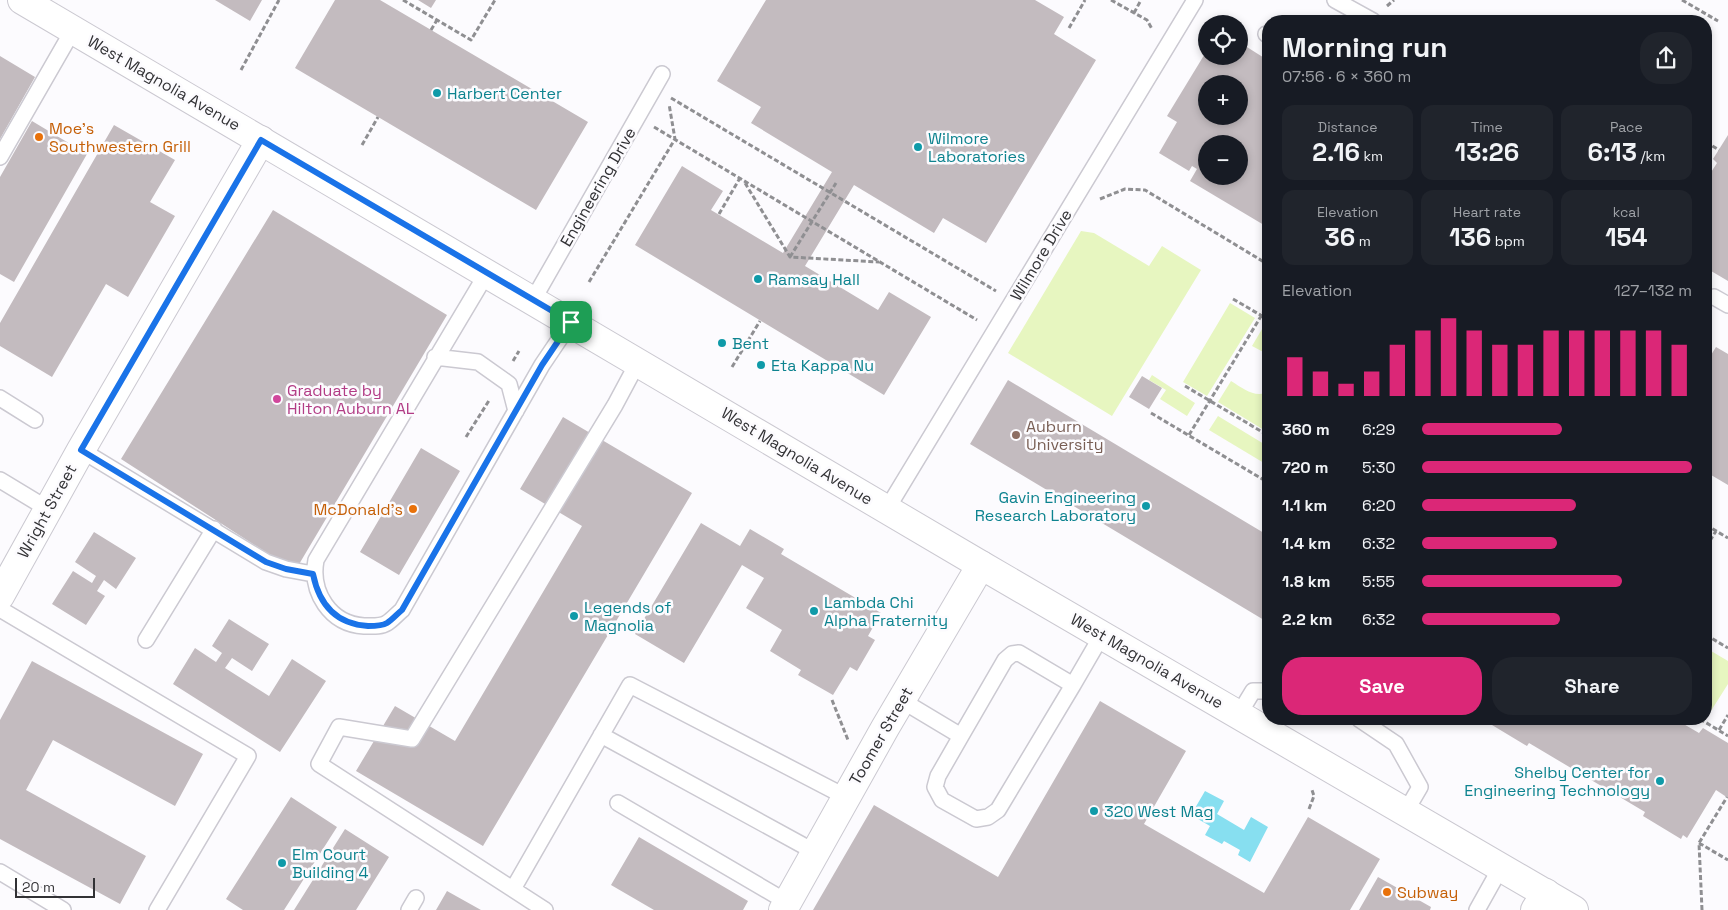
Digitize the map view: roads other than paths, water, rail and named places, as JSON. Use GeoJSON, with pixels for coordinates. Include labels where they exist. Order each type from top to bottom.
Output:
{"type":"FeatureCollection","features":[{"type":"Feature","properties":{"kind":"street","name":"West Magnolia Avenue"},"geometry":{"type":"LineString","coordinates":[[22,0],[981,565],[1501,867],[1540,902],[1574,910]]}},
{"type":"Feature","properties":{"kind":"street","name":"Wright Street"},"geometry":{"type":"LineString","coordinates":[[0,596],[81,450],[261,140]]}},
{"type":"Feature","properties":{"kind":"street","name":"Toomer Street"},"geometry":{"type":"LineString","coordinates":[[785,906],[901,700],[981,565]]}},
{"type":"Feature","properties":{"kind":"lane","name":"Wilmore Drive"},"geometry":{"type":"LineString","coordinates":[[887,509],[1195,0]]}},
{"type":"Feature","properties":{"kind":"lane"},"geometry":{"type":"LineString","coordinates":[[1335,0],[1362,15]]}},
{"type":"Feature","properties":{"kind":"lane"},"geometry":{"type":"LineString","coordinates":[[0,157],[73,30]]}},
{"type":"Feature","properties":{"kind":"lane","name":"Engineering Drive"},"geometry":{"type":"LineString","coordinates":[[533,300],[662,74]]}},
{"type":"Feature","properties":{"kind":"lane"},"geometry":{"type":"LineString","coordinates":[[486,273],[316,560],[313,574],[317,592],[328,608],[340,619],[357,625],[374,626],[387,624],[402,610],[542,365],[571,322]]}},
{"type":"Feature","properties":{"kind":"lane"},"geometry":{"type":"LineString","coordinates":[[1714,297],[1728,305]]}},
{"type":"Feature","properties":{"kind":"lane"},"geometry":{"type":"LineString","coordinates":[[435,357],[478,362],[509,384],[516,411]]}},
{"type":"Feature","properties":{"kind":"lane"},"geometry":{"type":"LineString","coordinates":[[545,910],[318,764],[338,727],[412,739],[615,405],[638,362]]}},
{"type":"Feature","properties":{"kind":"lane"},"geometry":{"type":"LineString","coordinates":[[0,398],[35,420]]}},
{"type":"Feature","properties":{"kind":"lane"},"geometry":{"type":"LineString","coordinates":[[81,450],[266,562],[286,569],[313,574]]}},
{"type":"Feature","properties":{"kind":"lane"},"geometry":{"type":"LineString","coordinates":[[0,480],[48,508]]}},
{"type":"Feature","properties":{"kind":"lane"},"geometry":{"type":"LineString","coordinates":[[146,640],[214,529]]}},
{"type":"Feature","properties":{"kind":"lane"},"geometry":{"type":"LineString","coordinates":[[0,609],[248,756],[157,910]]}},
{"type":"Feature","properties":{"kind":"lane"},"geometry":{"type":"LineString","coordinates":[[1073,685],[1019,653],[1012,654],[1005,660],[938,776],[936,787],[942,800],[976,819],[988,817],[998,810],[1073,685],[1102,635]]}},
{"type":"Feature","properties":{"kind":"lane"},"geometry":{"type":"LineString","coordinates":[[513,889],[630,685],[846,797]]}},
{"type":"Feature","properties":{"kind":"lane"},"geometry":{"type":"LineString","coordinates":[[1239,714],[1253,690],[1262,691]]}},
{"type":"Feature","properties":{"kind":"lane"},"geometry":{"type":"LineString","coordinates":[[901,700],[961,736]]}},
{"type":"Feature","properties":{"kind":"lane"},"geometry":{"type":"LineString","coordinates":[[1368,725],[1396,744],[1420,787],[1406,811]]}},
{"type":"Feature","properties":{"kind":"lane"},"geometry":{"type":"LineString","coordinates":[[601,735],[816,852]]}},
{"type":"Feature","properties":{"kind":"lane"},"geometry":{"type":"LineString","coordinates":[[618,803],[785,906]]}},
{"type":"Feature","properties":{"kind":"lane"},"geometry":{"type":"LineString","coordinates":[[1477,910],[1501,867]]}},
{"type":"Feature","properties":{"kind":"lane"},"geometry":{"type":"LineString","coordinates":[[0,872],[63,910]]}},
{"type":"Feature","properties":{"kind":"water"},"geometry":{"type":"Polygon","coordinates":[[[1205,791],[1224,801],[1217,814],[1244,830],[1251,817],[1268,827],[1250,862],[1238,855],[1240,850],[1224,841],[1222,844],[1205,835],[1210,826],[1191,815],[1205,791]]]}},
{"type":"Feature","properties":{"kind":"place","name":"Harbert Center"},"geometry":{"type":"Point","coordinates":[437,93]}},
{"type":"Feature","properties":{"kind":"place","name":"Moe's Southwestern Grill"},"geometry":{"type":"Point","coordinates":[39,137]}},
{"type":"Feature","properties":{"kind":"place","name":"Wilmore Laboratories"},"geometry":{"type":"Point","coordinates":[918,147]}},
{"type":"Feature","properties":{"kind":"place","name":"Ramsay Hall"},"geometry":{"type":"Point","coordinates":[758,279]}},
{"type":"Feature","properties":{"kind":"place","name":"Bent"},"geometry":{"type":"Point","coordinates":[722,343]}},
{"type":"Feature","properties":{"kind":"place","name":"Eta Kappa Nu"},"geometry":{"type":"Point","coordinates":[761,365]}},
{"type":"Feature","properties":{"kind":"place","name":"Graduate by Hilton Auburn AL"},"geometry":{"type":"Point","coordinates":[277,399]}},
{"type":"Feature","properties":{"kind":"place","name":"Auburn University"},"geometry":{"type":"Point","coordinates":[1016,435]}},
{"type":"Feature","properties":{"kind":"place","name":"Gavin Engineering Research Laboratory"},"geometry":{"type":"Point","coordinates":[1146,506]}},
{"type":"Feature","properties":{"kind":"place","name":"McDonald's"},"geometry":{"type":"Point","coordinates":[413,509]}},
{"type":"Feature","properties":{"kind":"place","name":"Lambda Chi Alpha Fraternity"},"geometry":{"type":"Point","coordinates":[814,611]}},
{"type":"Feature","properties":{"kind":"place","name":"Legends of Magnolia"},"geometry":{"type":"Point","coordinates":[574,616]}},
{"type":"Feature","properties":{"kind":"place","name":"Shelby Center for Engineering Technology"},"geometry":{"type":"Point","coordinates":[1660,781]}},
{"type":"Feature","properties":{"kind":"place","name":"320 West Mag"},"geometry":{"type":"Point","coordinates":[1094,811]}},
{"type":"Feature","properties":{"kind":"place","name":"Elm Court Building 4"},"geometry":{"type":"Point","coordinates":[282,863]}},
{"type":"Feature","properties":{"kind":"place","name":"Subway"},"geometry":{"type":"Point","coordinates":[1387,892]}}]}
